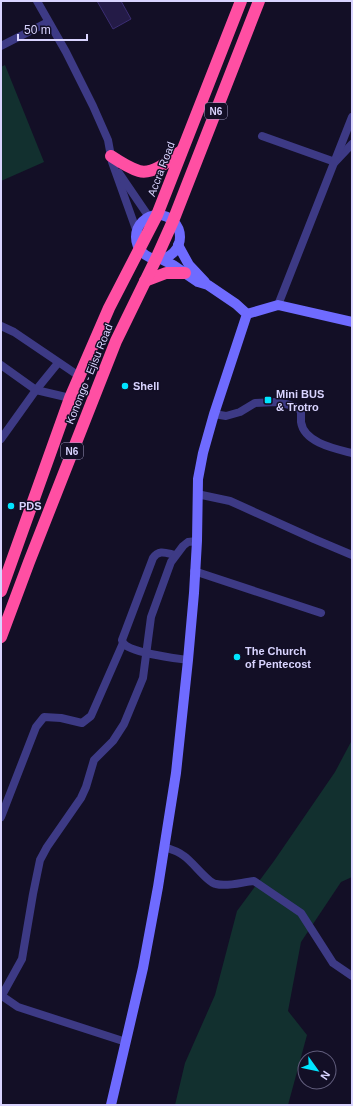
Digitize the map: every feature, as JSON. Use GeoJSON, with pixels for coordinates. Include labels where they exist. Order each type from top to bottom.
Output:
{"type":"FeatureCollection","features":[{"type":"Feature","properties":{"kind":"highway","name":"Accra Road"},"geometry":{"type":"LineString","coordinates":[[93,342],[116,293],[140,250],[182,150],[241,1]]}},
{"type":"Feature","properties":{"kind":"highway","name":"Konongo - Ejisu Road"},"geometry":{"type":"LineString","coordinates":[[1,637],[116,341],[145,281],[158,259],[259,1]]}},
{"type":"Feature","properties":{"kind":"highway"},"geometry":{"type":"LineString","coordinates":[[112,159],[140,172],[157,169],[182,150]]}},
{"type":"Feature","properties":{"kind":"highway"},"geometry":{"type":"LineString","coordinates":[[145,281],[166,273],[185,273]]}},
{"type":"Feature","properties":{"kind":"highway","name":"Konongo - Ejisu Road"},"geometry":{"type":"LineString","coordinates":[[1,591],[70,398],[93,342]]}},
{"type":"Feature","properties":{"kind":"main road"},"geometry":{"type":"LineString","coordinates":[[208,285],[198,282],[185,273],[158,259],[146,256],[140,250],[136,240],[137,232],[143,221],[153,216],[163,216],[173,222],[177,226],[179,232],[180,238],[178,245],[189,265],[208,285],[236,304],[247,314]]}},
{"type":"Feature","properties":{"kind":"main road","name":"Konongo - Ejisu Road"},"geometry":{"type":"LineString","coordinates":[[158,259],[171,254],[178,245]]}},
{"type":"Feature","properties":{"kind":"main road"},"geometry":{"type":"LineString","coordinates":[[247,314],[278,305],[352,322]]}},
{"type":"Feature","properties":{"kind":"main road"},"geometry":{"type":"LineString","coordinates":[[111,1105],[143,968],[176,773],[188,660],[197,541],[197,494],[203,453],[214,414],[247,314]]}},
{"type":"Feature","properties":{"kind":"street"},"geometry":{"type":"LineString","coordinates":[[37,1],[66,52],[108,140],[112,159],[137,232]]}},
{"type":"Feature","properties":{"kind":"street"},"geometry":{"type":"LineString","coordinates":[[1,46],[48,22]]}},
{"type":"Feature","properties":{"kind":"street"},"geometry":{"type":"LineString","coordinates":[[278,305],[352,117]]}},
{"type":"Feature","properties":{"kind":"street"},"geometry":{"type":"LineString","coordinates":[[262,136],[335,162]]}},
{"type":"Feature","properties":{"kind":"street"},"geometry":{"type":"LineString","coordinates":[[335,162],[352,144]]}},
{"type":"Feature","properties":{"kind":"street"},"geometry":{"type":"LineString","coordinates":[[112,159],[153,216]]}},
{"type":"Feature","properties":{"kind":"street"},"geometry":{"type":"LineString","coordinates":[[1,326],[14,332],[79,376]]}},
{"type":"Feature","properties":{"kind":"street"},"geometry":{"type":"LineString","coordinates":[[1,439],[36,390],[58,363]]}},
{"type":"Feature","properties":{"kind":"street"},"geometry":{"type":"LineString","coordinates":[[1,365],[36,390],[70,398]]}},
{"type":"Feature","properties":{"kind":"street"},"geometry":{"type":"LineString","coordinates":[[214,414],[226,416],[240,412],[255,403],[264,404],[276,402],[290,405],[301,410],[301,424],[315,441],[327,447],[352,453]]}},
{"type":"Feature","properties":{"kind":"street"},"geometry":{"type":"LineString","coordinates":[[197,494],[230,501],[352,555]]}},
{"type":"Feature","properties":{"kind":"street"},"geometry":{"type":"LineString","coordinates":[[126,1042],[18,1007],[1,996],[22,959],[32,894],[40,860],[47,847],[81,798],[94,760],[113,741],[124,724],[143,678],[151,617],[166,574],[175,555],[182,546],[188,542],[197,541]]}},
{"type":"Feature","properties":{"kind":"street"},"geometry":{"type":"LineString","coordinates":[[1,817],[36,727],[44,717],[61,718],[82,723],[91,716],[123,643],[122,640],[153,558],[159,552],[175,555]]}},
{"type":"Feature","properties":{"kind":"street"},"geometry":{"type":"LineString","coordinates":[[194,571],[321,613]]}},
{"type":"Feature","properties":{"kind":"street"},"geometry":{"type":"LineString","coordinates":[[123,643],[125,646],[146,653],[188,660]]}},
{"type":"Feature","properties":{"kind":"street"},"geometry":{"type":"LineString","coordinates":[[164,847],[182,854],[191,861],[208,880],[215,884],[225,885],[254,881],[301,913],[333,963],[352,976]]}},
{"type":"Feature","properties":{"kind":"green space"},"geometry":{"type":"Polygon","coordinates":[[[5,65],[44,162],[1,181],[1,67],[5,65]]]}},
{"type":"Feature","properties":{"kind":"green space"},"geometry":{"type":"Polygon","coordinates":[[[352,740],[352,877],[341,882],[301,942],[288,1011],[307,1035],[303,1050],[297,1050],[297,1072],[288,1105],[175,1105],[185,1063],[215,995],[237,911],[274,861],[335,772],[352,740]]]}},
{"type":"Feature","properties":{"kind":"building"},"geometry":{"type":"Polygon","coordinates":[[[97,1],[121,1],[131,19],[113,29],[97,1]]]}},
{"type":"Feature","properties":{"kind":"place","name":"Shell"},"geometry":{"type":"Point","coordinates":[125,386]}},
{"type":"Feature","properties":{"kind":"place","name":"Mini BUS & Trotro"},"geometry":{"type":"Point","coordinates":[268,400]}},
{"type":"Feature","properties":{"kind":"place","name":"PDS"},"geometry":{"type":"Point","coordinates":[11,506]}},
{"type":"Feature","properties":{"kind":"place","name":"The Church of Pentecost"},"geometry":{"type":"Point","coordinates":[237,657]}}]}
